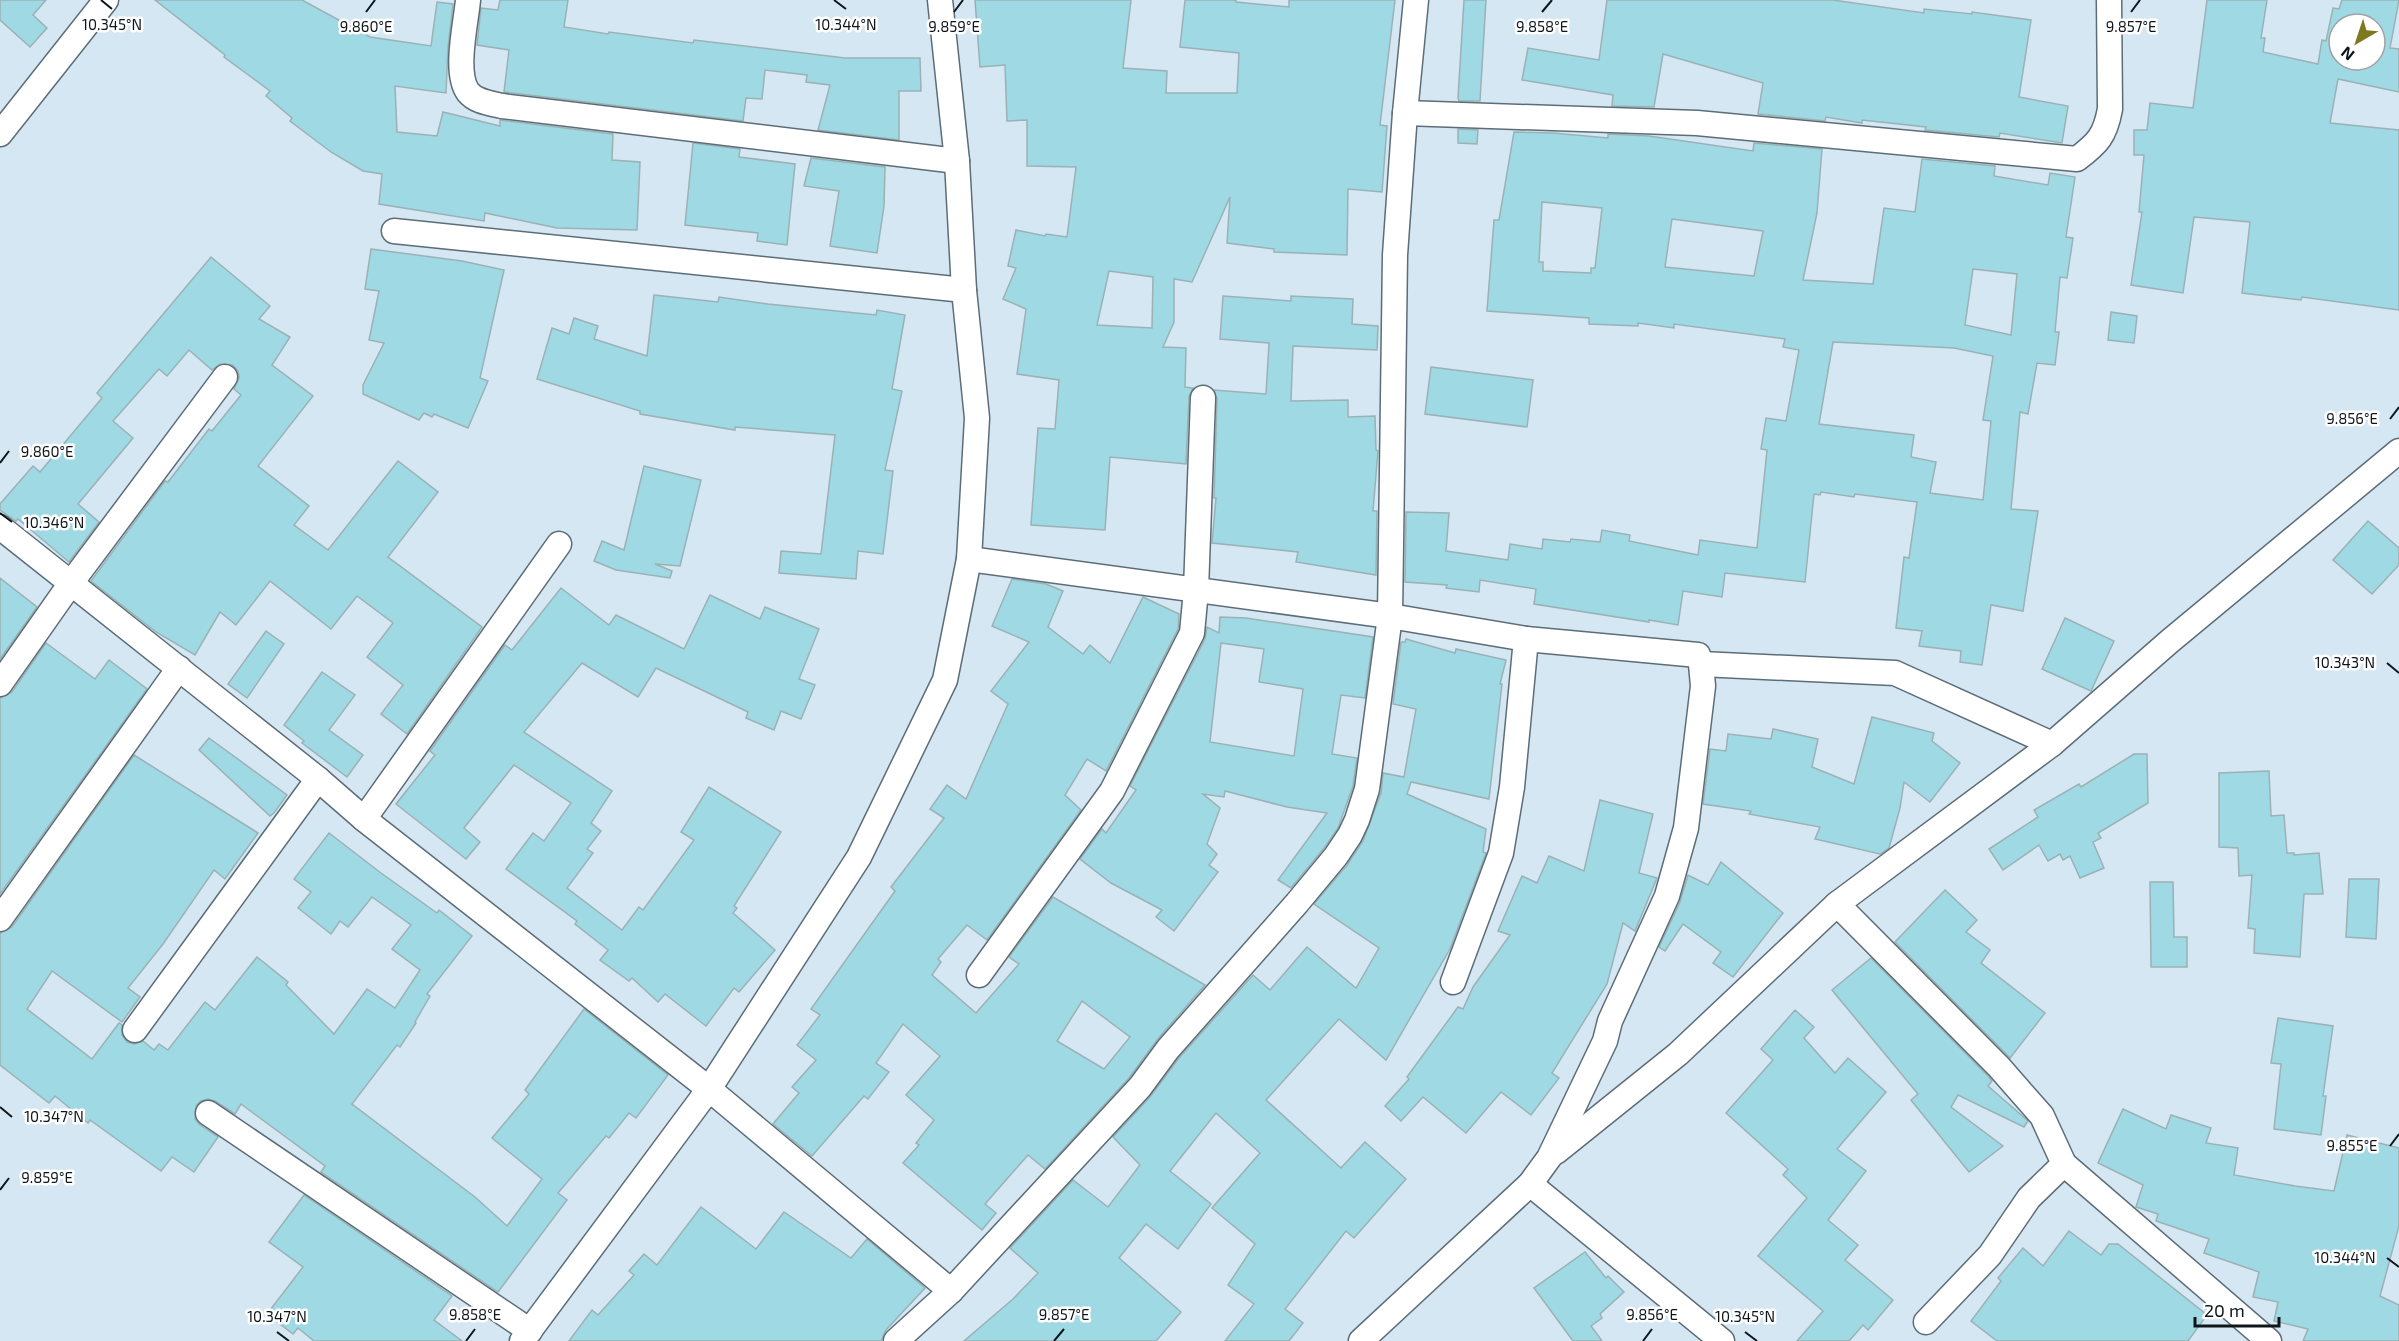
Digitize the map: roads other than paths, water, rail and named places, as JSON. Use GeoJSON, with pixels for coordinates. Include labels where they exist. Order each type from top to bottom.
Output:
{"type":"FeatureCollection","features":[{"type":"Feature","properties":{"kind":"street"},"geometry":{"type":"LineString","coordinates":[[0,134],[106,0]]}},
{"type":"Feature","properties":{"kind":"street"},"geometry":{"type":"LineString","coordinates":[[468,0],[460,71],[468,91],[479,100],[502,106],[957,161]]}},
{"type":"Feature","properties":{"kind":"street"},"geometry":{"type":"LineString","coordinates":[[208,1113],[526,1336],[709,1089],[859,858],[945,680],[969,559],[976,418],[964,290],[957,161],[940,0]]}},
{"type":"Feature","properties":{"kind":"street"},"geometry":{"type":"LineString","coordinates":[[896,1341],[951,1291],[1140,1088],[1168,1049],[1297,903],[1350,836],[1367,789],[1390,616],[1395,255],[1416,0]]}},
{"type":"Feature","properties":{"kind":"street"},"geometry":{"type":"LineString","coordinates":[[1405,114],[1697,123],[2077,159],[2098,143],[2107,125],[2110,109],[2109,0]]}},
{"type":"Feature","properties":{"kind":"street"},"geometry":{"type":"LineString","coordinates":[[394,231],[964,290]]}},
{"type":"Feature","properties":{"kind":"street"},"geometry":{"type":"LineString","coordinates":[[0,684],[71,583],[225,377]]}},
{"type":"Feature","properties":{"kind":"street"},"geometry":{"type":"LineString","coordinates":[[979,975],[1112,791],[1192,633],[1196,590],[1203,398]]}},
{"type":"Feature","properties":{"kind":"street"},"geometry":{"type":"LineString","coordinates":[[1549,1158],[1678,1054],[1838,904],[2052,744],[2179,633],[2399,451]]}},
{"type":"Feature","properties":{"kind":"street"},"geometry":{"type":"LineString","coordinates":[[0,526],[318,779],[364,819],[709,1089],[951,1291]]}},
{"type":"Feature","properties":{"kind":"street"},"geometry":{"type":"LineString","coordinates":[[364,819],[559,544]]}},
{"type":"Feature","properties":{"kind":"street"},"geometry":{"type":"LineString","coordinates":[[969,559],[1390,616],[1527,639],[1698,655],[1703,686],[1686,828],[1666,896],[1610,1021],[1605,1041],[1549,1158],[1530,1184],[1360,1341]]}},
{"type":"Feature","properties":{"kind":"street"},"geometry":{"type":"LineString","coordinates":[[1453,982],[1501,853],[1512,787],[1527,639]]}},
{"type":"Feature","properties":{"kind":"street"},"geometry":{"type":"LineString","coordinates":[[1701,664],[1895,673],[2052,744]]}},
{"type":"Feature","properties":{"kind":"street"},"geometry":{"type":"LineString","coordinates":[[0,919],[179,668]]}},
{"type":"Feature","properties":{"kind":"street"},"geometry":{"type":"LineString","coordinates":[[135,1030],[318,779]]}},
{"type":"Feature","properties":{"kind":"street"},"geometry":{"type":"LineString","coordinates":[[1838,904],[1999,1068],[2042,1116],[2064,1164],[2269,1341]]}},
{"type":"Feature","properties":{"kind":"street"},"geometry":{"type":"LineString","coordinates":[[1926,1322],[1990,1255],[2029,1198],[2064,1164]]}},
{"type":"Feature","properties":{"kind":"street"},"geometry":{"type":"LineString","coordinates":[[1530,1184],[1722,1341]]}}]}
